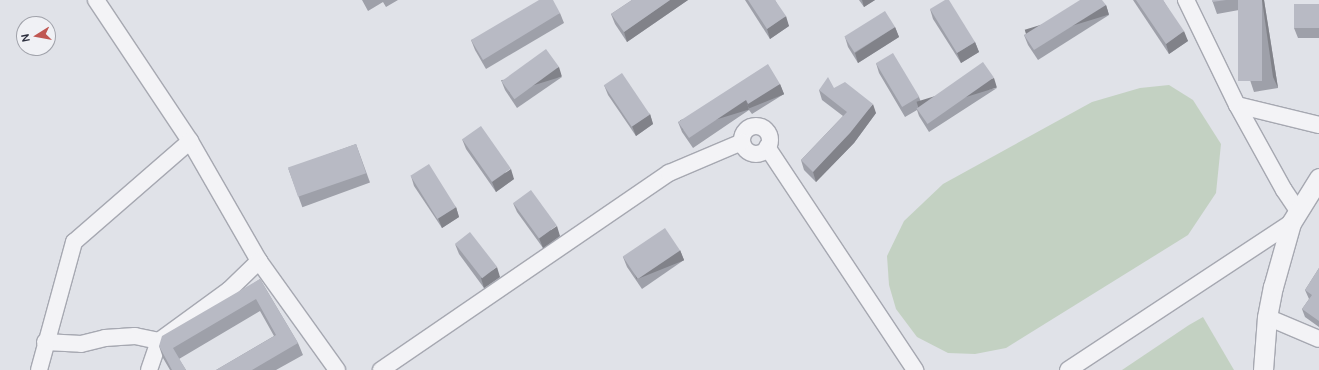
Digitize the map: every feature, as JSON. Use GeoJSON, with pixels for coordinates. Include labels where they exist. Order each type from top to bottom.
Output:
{"type":"FeatureCollection","features":[{"type":"Feature","properties":{"kind":"street"},"geometry":{"type":"LineString","coordinates":[[96,0],[190,141],[259,261],[337,370]]}},
{"type":"Feature","properties":{"kind":"street"},"geometry":{"type":"LineString","coordinates":[[1186,0],[1237,105],[1284,190],[1304,206]]}},
{"type":"Feature","properties":{"kind":"street"},"geometry":{"type":"LineString","coordinates":[[1237,105],[1319,125]]}},
{"type":"Feature","properties":{"kind":"street"},"geometry":{"type":"LineString","coordinates":[[381,370],[669,173],[742,142],[745,131],[755,126],[766,131],[769,136],[768,147],[915,370]]}},
{"type":"Feature","properties":{"kind":"street"},"geometry":{"type":"LineString","coordinates":[[39,370],[45,342],[74,242],[190,141]]}},
{"type":"Feature","properties":{"kind":"street"},"geometry":{"type":"LineString","coordinates":[[1263,370],[1267,317],[1273,287],[1304,206],[1319,178]]}},
{"type":"Feature","properties":{"kind":"street"},"geometry":{"type":"LineString","coordinates":[[1068,370],[1304,206]]}},
{"type":"Feature","properties":{"kind":"street"},"geometry":{"type":"LineString","coordinates":[[149,370],[159,341],[229,290],[259,261]]}},
{"type":"Feature","properties":{"kind":"street"},"geometry":{"type":"LineString","coordinates":[[1267,317],[1319,339]]}},
{"type":"Feature","properties":{"kind":"street"},"geometry":{"type":"LineString","coordinates":[[45,342],[81,344],[105,338],[135,336],[159,341]]}},
{"type":"Feature","properties":{"kind":"green space"},"geometry":{"type":"Polygon","coordinates":[[[1169,85],[1193,100],[1221,144],[1216,193],[1188,235],[1006,348],[975,354],[948,353],[917,337],[896,309],[889,285],[887,256],[904,221],[943,184],[1092,102],[1140,88],[1169,85]]]}},
{"type":"Feature","properties":{"kind":"green space"},"geometry":{"type":"Polygon","coordinates":[[[1203,317],[1234,370],[1122,370],[1189,325],[1203,317]]]}},
{"type":"Feature","properties":{"kind":"building"},"geometry":{"type":"Polygon","coordinates":[[[539,0],[553,0],[560,13],[483,60],[471,40],[539,0]]]}},
{"type":"Feature","properties":{"kind":"building"},"geometry":{"type":"Polygon","coordinates":[[[632,0],[670,0],[624,32],[611,14],[632,0]]]}},
{"type":"Feature","properties":{"kind":"building"},"geometry":{"type":"Polygon","coordinates":[[[748,0],[775,0],[786,16],[767,29],[748,0]]]}},
{"type":"Feature","properties":{"kind":"building"},"geometry":{"type":"Polygon","coordinates":[[[945,0],[949,0],[975,42],[957,53],[930,9],[945,0]]]}},
{"type":"Feature","properties":{"kind":"building"},"geometry":{"type":"Polygon","coordinates":[[[1080,0],[1102,0],[1106,5],[1034,50],[1024,35],[1080,0]]]}},
{"type":"Feature","properties":{"kind":"building"},"geometry":{"type":"Polygon","coordinates":[[[1136,0],[1163,0],[1184,31],[1166,44],[1136,0]]]}},
{"type":"Feature","properties":{"kind":"building"},"geometry":{"type":"Polygon","coordinates":[[[1212,0],[1226,0],[1212,2],[1212,0]]]}},
{"type":"Feature","properties":{"kind":"building"},"geometry":{"type":"Polygon","coordinates":[[[1238,0],[1262,0],[1262,81],[1238,81],[1238,0]]]}},
{"type":"Feature","properties":{"kind":"building"},"geometry":{"type":"Polygon","coordinates":[[[1294,4],[1319,4],[1319,28],[1294,28],[1294,4]]]}},
{"type":"Feature","properties":{"kind":"building"},"geometry":{"type":"Polygon","coordinates":[[[885,11],[895,27],[854,53],[844,36],[885,11]]]}},
{"type":"Feature","properties":{"kind":"building"},"geometry":{"type":"Polygon","coordinates":[[[546,49],[559,67],[514,99],[502,81],[546,49]]]}},
{"type":"Feature","properties":{"kind":"building"},"geometry":{"type":"Polygon","coordinates":[[[893,53],[919,97],[902,107],[876,63],[893,53]]]}},
{"type":"Feature","properties":{"kind":"building"},"geometry":{"type":"Polygon","coordinates":[[[983,62],[994,78],[928,124],[917,108],[983,62]]]}},
{"type":"Feature","properties":{"kind":"building"},"geometry":{"type":"Polygon","coordinates":[[[768,64],[780,84],[748,104],[746,100],[689,138],[678,122],[768,64]]]}},
{"type":"Feature","properties":{"kind":"building"},"geometry":{"type":"Polygon","coordinates":[[[622,73],[650,114],[632,127],[604,85],[622,73]]]}},
{"type":"Feature","properties":{"kind":"building"},"geometry":{"type":"Polygon","coordinates":[[[828,77],[834,88],[845,82],[873,104],[850,133],[813,172],[801,160],[847,112],[819,90],[828,77]]]}},
{"type":"Feature","properties":{"kind":"building"},"geometry":{"type":"Polygon","coordinates":[[[481,126],[511,169],[492,182],[462,139],[481,126]]]}},
{"type":"Feature","properties":{"kind":"building"},"geometry":{"type":"Polygon","coordinates":[[[356,144],[366,173],[298,197],[288,167],[356,144]]]}},
{"type":"Feature","properties":{"kind":"building"},"geometry":{"type":"Polygon","coordinates":[[[429,164],[456,207],[437,219],[410,176],[429,164]]]}},
{"type":"Feature","properties":{"kind":"building"},"geometry":{"type":"Polygon","coordinates":[[[531,190],[557,226],[539,239],[513,203],[531,190]]]}},
{"type":"Feature","properties":{"kind":"building"},"geometry":{"type":"Polygon","coordinates":[[[665,228],[680,250],[638,279],[623,257],[665,228]]]}},
{"type":"Feature","properties":{"kind":"building"},"geometry":{"type":"Polygon","coordinates":[[[470,232],[497,267],[482,278],[455,244],[470,232]]]}},
{"type":"Feature","properties":{"kind":"building"},"geometry":{"type":"Polygon","coordinates":[[[1319,268],[1319,321],[1302,309],[1312,295],[1305,290],[1319,268]]]}},
{"type":"Feature","properties":{"kind":"building"},"geometry":{"type":"Polygon","coordinates":[[[260,279],[298,343],[252,370],[216,370],[276,335],[256,299],[173,348],[186,370],[172,370],[159,346],[162,336],[260,279]]]}}]}
